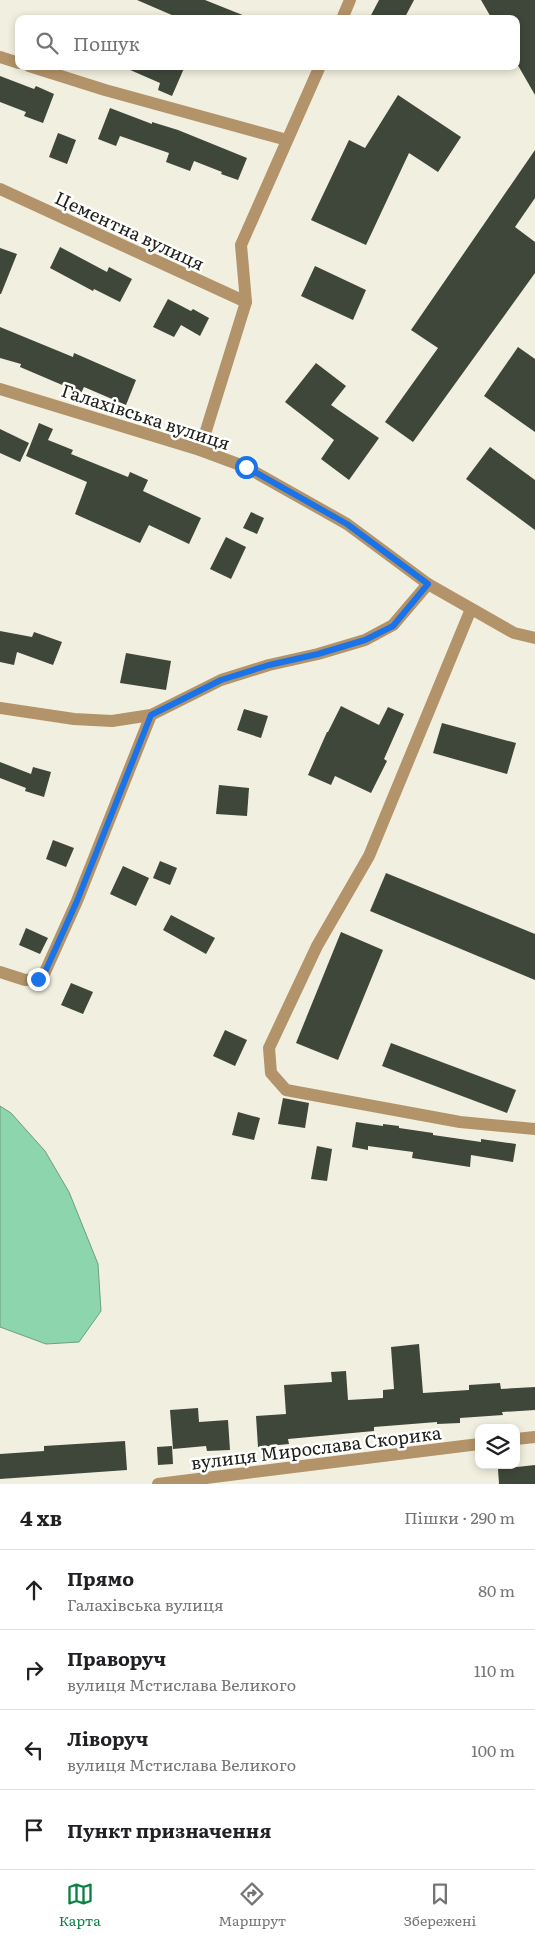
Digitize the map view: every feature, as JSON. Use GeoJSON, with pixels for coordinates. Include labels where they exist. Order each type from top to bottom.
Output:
{"type":"FeatureCollection","features":[{"type":"Feature","properties":{"kind":"street"},"geometry":{"type":"LineString","coordinates":[[343,15],[346,1]]}},
{"type":"Feature","properties":{"kind":"street"},"geometry":{"type":"LineString","coordinates":[[0,57],[15,62]]}},
{"type":"Feature","properties":{"kind":"street"},"geometry":{"type":"LineString","coordinates":[[42,70],[105,90],[287,140]]}},
{"type":"Feature","properties":{"kind":"street"},"geometry":{"type":"LineString","coordinates":[[200,450],[246,302],[241,245],[318,70]]}},
{"type":"Feature","properties":{"kind":"street","name":"Цементна вулиця"},"geometry":{"type":"LineString","coordinates":[[0,189],[246,302]]}},
{"type":"Feature","properties":{"kind":"street","name":"Галахівська вулиця"},"geometry":{"type":"LineString","coordinates":[[0,389],[200,450],[246,467],[347,524],[428,584],[514,633],[535,638]]}},
{"type":"Feature","properties":{"kind":"street"},"geometry":{"type":"LineString","coordinates":[[0,708],[74,719],[112,721],[151,715],[221,680],[269,665],[318,654],[365,640],[393,626],[428,584]]}},
{"type":"Feature","properties":{"kind":"street"},"geometry":{"type":"LineString","coordinates":[[471,609],[369,856],[317,946],[268,1048],[271,1073],[286,1090],[460,1122],[535,1129]]}},
{"type":"Feature","properties":{"kind":"street"},"geometry":{"type":"LineString","coordinates":[[0,972],[25,980],[38,979],[45,972],[77,901],[151,715]]}},
{"type":"Feature","properties":{"kind":"street"},"geometry":{"type":"LineString","coordinates":[[520,1439],[535,1437]]}},
{"type":"Feature","properties":{"kind":"street","name":"вулиця Мирослава Скорика"},"geometry":{"type":"LineString","coordinates":[[162,1484],[475,1445]]}},
{"type":"Feature","properties":{"kind":"shaded area"},"geometry":{"type":"Polygon","coordinates":[[[0,1106],[11,1113],[45,1151],[69,1192],[98,1264],[101,1311],[79,1342],[46,1344],[0,1327],[0,1106]]]}},
{"type":"Feature","properties":{"kind":"building"},"geometry":{"type":"Polygon","coordinates":[[[137,0],[205,0],[242,15],[172,15],[137,0]]]}},
{"type":"Feature","properties":{"kind":"building"},"geometry":{"type":"Polygon","coordinates":[[[379,0],[414,0],[406,15],[371,15],[379,0]]]}},
{"type":"Feature","properties":{"kind":"building"},"geometry":{"type":"Polygon","coordinates":[[[481,0],[535,0],[535,95],[520,69],[520,15],[490,15],[481,0]]]}},
{"type":"Feature","properties":{"kind":"building"},"geometry":{"type":"Polygon","coordinates":[[[130,70],[183,70],[172,96],[158,90],[160,83],[130,70]]]}},
{"type":"Feature","properties":{"kind":"building"},"geometry":{"type":"Polygon","coordinates":[[[0,76],[34,89],[36,86],[54,94],[43,123],[24,116],[26,112],[0,102],[0,76]]]}},
{"type":"Feature","properties":{"kind":"building"},"geometry":{"type":"Polygon","coordinates":[[[398,95],[461,137],[438,172],[409,153],[366,245],[311,220],[349,140],[365,148],[398,95]]]}},
{"type":"Feature","properties":{"kind":"building"},"geometry":{"type":"Polygon","coordinates":[[[110,108],[152,124],[152,122],[178,130],[247,158],[238,180],[194,161],[190,171],[166,162],[169,153],[120,136],[116,146],[98,139],[110,108]]]}},
{"type":"Feature","properties":{"kind":"building"},"geometry":{"type":"Polygon","coordinates":[[[58,133],[76,140],[67,164],[49,157],[58,133]]]}},
{"type":"Feature","properties":{"kind":"building"},"geometry":{"type":"Polygon","coordinates":[[[535,150],[535,198],[515,227],[535,242],[535,273],[413,442],[385,422],[438,348],[411,330],[535,150]]]}},
{"type":"Feature","properties":{"kind":"building"},"geometry":{"type":"Polygon","coordinates":[[[60,247],[107,272],[109,267],[132,279],[120,302],[94,289],[93,291],[50,268],[60,247]]]}},
{"type":"Feature","properties":{"kind":"building"},"geometry":{"type":"Polygon","coordinates":[[[0,248],[17,254],[1,294],[0,294],[0,248]]]}},
{"type":"Feature","properties":{"kind":"building"},"geometry":{"type":"Polygon","coordinates":[[[315,266],[366,290],[353,320],[301,296],[315,266]]]}},
{"type":"Feature","properties":{"kind":"building"},"geometry":{"type":"Polygon","coordinates":[[[168,299],[209,318],[200,336],[181,325],[174,337],[153,327],[168,299]]]}},
{"type":"Feature","properties":{"kind":"building"},"geometry":{"type":"Polygon","coordinates":[[[0,327],[73,357],[74,353],[136,380],[126,405],[84,387],[81,393],[20,367],[21,364],[0,358],[0,327]]]}},
{"type":"Feature","properties":{"kind":"building"},"geometry":{"type":"Polygon","coordinates":[[[518,347],[535,359],[535,432],[484,396],[518,347]]]}},
{"type":"Feature","properties":{"kind":"building"},"geometry":{"type":"Polygon","coordinates":[[[316,363],[346,386],[331,405],[379,438],[349,480],[321,459],[334,440],[285,402],[316,363]]]}},
{"type":"Feature","properties":{"kind":"building"},"geometry":{"type":"Polygon","coordinates":[[[39,423],[53,429],[48,440],[73,450],[71,454],[128,477],[130,472],[148,480],[143,491],[201,518],[189,544],[149,525],[140,543],[75,514],[87,482],[26,456],[39,423]]]}},
{"type":"Feature","properties":{"kind":"building"},"geometry":{"type":"Polygon","coordinates":[[[0,429],[29,443],[20,462],[0,453],[0,429]]]}},
{"type":"Feature","properties":{"kind":"building"},"geometry":{"type":"Polygon","coordinates":[[[490,447],[535,480],[535,530],[466,479],[490,447]]]}},
{"type":"Feature","properties":{"kind":"building"},"geometry":{"type":"Polygon","coordinates":[[[251,512],[264,518],[257,534],[243,528],[251,512]]]}},
{"type":"Feature","properties":{"kind":"building"},"geometry":{"type":"Polygon","coordinates":[[[226,537],[246,547],[231,579],[210,569],[226,537]]]}},
{"type":"Feature","properties":{"kind":"building"},"geometry":{"type":"Polygon","coordinates":[[[0,631],[32,637],[34,632],[62,642],[53,665],[17,652],[14,665],[0,662],[0,631]]]}},
{"type":"Feature","properties":{"kind":"building"},"geometry":{"type":"Polygon","coordinates":[[[126,653],[171,661],[166,690],[120,683],[126,653]]]}},
{"type":"Feature","properties":{"kind":"building"},"geometry":{"type":"Polygon","coordinates":[[[341,706],[379,725],[388,707],[404,714],[384,759],[387,761],[371,793],[335,776],[331,785],[308,775],[341,706]]]}},
{"type":"Feature","properties":{"kind":"building"},"geometry":{"type":"Polygon","coordinates":[[[244,709],[268,716],[261,738],[237,730],[244,709]]]}},
{"type":"Feature","properties":{"kind":"building"},"geometry":{"type":"Polygon","coordinates":[[[442,723],[516,743],[507,774],[433,753],[442,723]]]}},
{"type":"Feature","properties":{"kind":"building"},"geometry":{"type":"Polygon","coordinates":[[[0,762],[31,774],[33,767],[51,772],[44,797],[25,791],[26,788],[0,778],[0,762]]]}},
{"type":"Feature","properties":{"kind":"building"},"geometry":{"type":"Polygon","coordinates":[[[219,785],[249,788],[247,816],[216,814],[219,785]]]}},
{"type":"Feature","properties":{"kind":"building"},"geometry":{"type":"Polygon","coordinates":[[[53,840],[74,848],[66,867],[46,859],[53,840]]]}},
{"type":"Feature","properties":{"kind":"building"},"geometry":{"type":"Polygon","coordinates":[[[160,861],[177,868],[170,885],[153,878],[160,861]]]}},
{"type":"Feature","properties":{"kind":"building"},"geometry":{"type":"Polygon","coordinates":[[[123,866],[149,878],[136,906],[110,894],[123,866]]]}},
{"type":"Feature","properties":{"kind":"building"},"geometry":{"type":"Polygon","coordinates":[[[386,873],[535,934],[535,980],[370,911],[386,873]]]}},
{"type":"Feature","properties":{"kind":"building"},"geometry":{"type":"Polygon","coordinates":[[[171,915],[215,938],[206,954],[163,930],[171,915]]]}},
{"type":"Feature","properties":{"kind":"building"},"geometry":{"type":"Polygon","coordinates":[[[26,928],[48,938],[40,954],[19,945],[26,928]]]}},
{"type":"Feature","properties":{"kind":"building"},"geometry":{"type":"Polygon","coordinates":[[[341,932],[383,950],[338,1060],[296,1043],[341,932]]]}},
{"type":"Feature","properties":{"kind":"building"},"geometry":{"type":"Polygon","coordinates":[[[71,983],[93,992],[83,1014],[61,1005],[71,983]]]}},
{"type":"Feature","properties":{"kind":"building"},"geometry":{"type":"Polygon","coordinates":[[[225,1030],[247,1040],[235,1066],[213,1056],[225,1030]]]}},
{"type":"Feature","properties":{"kind":"building"},"geometry":{"type":"Polygon","coordinates":[[[391,1043],[516,1090],[507,1113],[382,1066],[391,1043]]]}},
{"type":"Feature","properties":{"kind":"building"},"geometry":{"type":"Polygon","coordinates":[[[283,1098],[309,1103],[305,1128],[278,1124],[283,1098]]]}},
{"type":"Feature","properties":{"kind":"building"},"geometry":{"type":"Polygon","coordinates":[[[238,1112],[260,1118],[254,1140],[232,1135],[238,1112]]]}},
{"type":"Feature","properties":{"kind":"building"},"geometry":{"type":"Polygon","coordinates":[[[356,1122],[399,1126],[399,1128],[433,1133],[433,1135],[481,1142],[481,1139],[516,1144],[513,1162],[471,1155],[470,1167],[412,1158],[413,1152],[368,1146],[368,1150],[352,1147],[356,1122]]]}},
{"type":"Feature","properties":{"kind":"building"},"geometry":{"type":"Polygon","coordinates":[[[317,1146],[332,1149],[327,1181],[311,1179],[317,1146]]]}},
{"type":"Feature","properties":{"kind":"building"},"geometry":{"type":"Polygon","coordinates":[[[419,1344],[423,1393],[469,1390],[469,1385],[500,1383],[501,1389],[535,1387],[535,1410],[502,1412],[503,1415],[460,1418],[460,1423],[437,1424],[437,1422],[374,1427],[374,1431],[288,1439],[289,1444],[258,1447],[256,1416],[286,1414],[284,1385],[332,1382],[331,1372],[346,1371],[348,1400],[383,1398],[383,1390],[394,1389],[391,1347],[419,1344]]]}},
{"type":"Feature","properties":{"kind":"building"},"geometry":{"type":"Polygon","coordinates":[[[198,1408],[199,1422],[228,1420],[230,1450],[207,1451],[206,1446],[173,1449],[170,1410],[198,1408]]]}},
{"type":"Feature","properties":{"kind":"building"},"geometry":{"type":"Polygon","coordinates":[[[125,1441],[127,1470],[0,1479],[0,1454],[44,1451],[44,1446],[125,1441]]]}},
{"type":"Feature","properties":{"kind":"building"},"geometry":{"type":"Polygon","coordinates":[[[172,1446],[173,1464],[158,1465],[157,1447],[172,1446]]]}},
{"type":"Feature","properties":{"kind":"building"},"geometry":{"type":"Polygon","coordinates":[[[535,1465],[535,1484],[499,1484],[498,1469],[520,1469],[520,1467],[535,1465]]]}},
{"type":"Feature","properties":{"kind":"route"},"geometry":{"type":"LineString","coordinates":[[38,979],[45,972],[55,952],[77,901],[151,715],[221,680],[269,665],[318,654],[365,640],[393,626],[428,584],[347,524],[246,467]]}}]}
